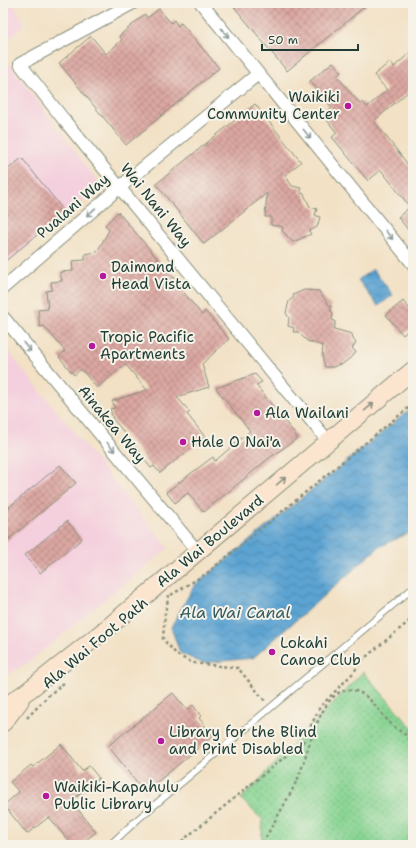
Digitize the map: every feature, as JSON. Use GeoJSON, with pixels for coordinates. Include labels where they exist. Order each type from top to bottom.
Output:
{"type":"FeatureCollection","features":[{"type":"Feature","properties":{"kind":"main road","name":"Ala Wai Boulevard"},"geometry":{"type":"LineString","coordinates":[[3,708],[29,690],[106,628],[413,370]]}},
{"type":"Feature","properties":{"kind":"main road"},"geometry":{"type":"LineString","coordinates":[[3,723],[29,690]]}},
{"type":"Feature","properties":{"kind":"street","name":"Wai Nani Way"},"geometry":{"type":"LineString","coordinates":[[133,3],[20,64],[328,441]]}},
{"type":"Feature","properties":{"kind":"street"},"geometry":{"type":"LineString","coordinates":[[201,3],[413,264]]}},
{"type":"Feature","properties":{"kind":"street","name":"Pualani Way"},"geometry":{"type":"LineString","coordinates":[[3,288],[120,187],[258,74]]}},
{"type":"Feature","properties":{"kind":"street","name":"Ainakea Way"},"geometry":{"type":"LineString","coordinates":[[3,317],[197,551]]}},
{"type":"Feature","properties":{"kind":"lane"},"geometry":{"type":"LineString","coordinates":[[110,845],[138,819],[413,588]]}},
{"type":"Feature","properties":{"kind":"path","name":"Ala Wai Foot Path"},"geometry":{"type":"LineString","coordinates":[[163,601],[206,574],[413,404]]}},
{"type":"Feature","properties":{"kind":"path"},"geometry":{"type":"LineString","coordinates":[[171,590],[165,613],[163,639],[168,645],[177,655],[193,663],[238,668],[270,708]]}},
{"type":"Feature","properties":{"kind":"path"},"geometry":{"type":"LineString","coordinates":[[177,845],[303,742],[320,707],[354,672],[361,661],[413,618]]}},
{"type":"Feature","properties":{"kind":"path","name":"Ala Wai Foot Path"},"geometry":{"type":"LineString","coordinates":[[24,721],[49,695],[67,680]]}},
{"type":"Feature","properties":{"kind":"path"},"geometry":{"type":"LineString","coordinates":[[263,842],[299,777],[319,718],[325,708],[340,693],[350,690],[361,693],[367,697],[392,724],[413,741]]}},
{"type":"Feature","properties":{"kind":"shaded area"},"geometry":{"type":"Polygon","coordinates":[[[3,3],[13,3],[25,24],[3,44],[3,3]]]}},
{"type":"Feature","properties":{"kind":"shaded area"},"geometry":{"type":"Polygon","coordinates":[[[3,55],[100,185],[3,267],[3,55]]]}},
{"type":"Feature","properties":{"kind":"shaded area"},"geometry":{"type":"Polygon","coordinates":[[[3,345],[168,548],[31,660],[3,678],[3,345]]]}},
{"type":"Feature","properties":{"kind":"green space"},"geometry":{"type":"Polygon","coordinates":[[[363,672],[413,729],[413,845],[261,845],[263,820],[241,799],[363,672]]]}},
{"type":"Feature","properties":{"kind":"water"},"geometry":{"type":"Polygon","coordinates":[[[373,269],[393,295],[378,306],[358,280],[373,269]]]}},
{"type":"Feature","properties":{"kind":"water","name":"Ala Wai Canal"},"geometry":{"type":"Polygon","coordinates":[[[413,407],[413,531],[379,547],[253,658],[202,663],[180,653],[171,627],[194,586],[413,407]]]}},
{"type":"Feature","properties":{"kind":"building"},"geometry":{"type":"Polygon","coordinates":[[[231,3],[369,3],[287,71],[231,3]]]}},
{"type":"Feature","properties":{"kind":"building"},"geometry":{"type":"Polygon","coordinates":[[[159,9],[171,23],[174,20],[178,26],[181,23],[219,68],[126,145],[59,63],[91,36],[106,54],[122,40],[119,36],[145,14],[147,18],[159,9]]]}},
{"type":"Feature","properties":{"kind":"building"},"geometry":{"type":"Polygon","coordinates":[[[413,50],[413,82],[406,88],[409,91],[374,121],[413,171],[413,236],[398,217],[410,207],[381,170],[368,181],[332,137],[337,133],[323,115],[332,108],[310,81],[333,62],[341,72],[337,76],[360,104],[363,102],[367,107],[387,90],[374,75],[390,62],[394,67],[413,50]]]}},
{"type":"Feature","properties":{"kind":"building"},"geometry":{"type":"Polygon","coordinates":[[[255,104],[301,162],[285,175],[292,186],[301,188],[301,193],[304,194],[310,207],[317,209],[315,215],[320,217],[317,227],[309,231],[311,234],[293,242],[282,231],[283,227],[271,225],[271,217],[265,217],[267,193],[204,244],[156,184],[255,104]]]}},
{"type":"Feature","properties":{"kind":"building"},"geometry":{"type":"Polygon","coordinates":[[[22,158],[65,212],[3,263],[3,173],[22,158]]]}},
{"type":"Feature","properties":{"kind":"building"},"geometry":{"type":"Polygon","coordinates":[[[118,212],[174,278],[176,277],[183,286],[180,288],[202,315],[205,311],[229,339],[202,364],[209,387],[177,397],[190,412],[187,414],[205,437],[160,473],[154,466],[151,468],[144,459],[145,458],[113,419],[110,409],[115,408],[112,401],[147,390],[125,364],[97,388],[81,369],[74,375],[59,357],[65,351],[44,326],[40,327],[38,310],[48,309],[46,291],[52,290],[51,282],[62,281],[60,272],[73,271],[72,261],[85,260],[85,254],[97,252],[109,230],[105,225],[118,212]]]}},
{"type":"Feature","properties":{"kind":"building"},"geometry":{"type":"Polygon","coordinates":[[[304,290],[319,291],[331,306],[331,311],[333,313],[332,320],[335,321],[334,329],[352,334],[356,343],[352,348],[356,352],[341,365],[325,367],[322,356],[323,346],[307,341],[298,332],[293,332],[294,328],[288,326],[289,318],[286,313],[289,301],[294,297],[293,295],[304,290]]]}},
{"type":"Feature","properties":{"kind":"building"},"geometry":{"type":"Polygon","coordinates":[[[403,301],[413,313],[413,326],[403,335],[386,315],[403,301]]]}},
{"type":"Feature","properties":{"kind":"building"},"geometry":{"type":"Polygon","coordinates":[[[255,374],[262,382],[256,385],[298,438],[268,459],[204,512],[188,493],[175,503],[166,492],[213,457],[215,461],[250,431],[216,388],[255,374]]]}},
{"type":"Feature","properties":{"kind":"building"},"geometry":{"type":"Polygon","coordinates":[[[60,465],[76,483],[3,544],[3,512],[60,465]]]}},
{"type":"Feature","properties":{"kind":"building"},"geometry":{"type":"Polygon","coordinates":[[[67,521],[82,539],[40,573],[25,555],[67,521]]]}},
{"type":"Feature","properties":{"kind":"building","name":"Library for the Blind and Print Disabled"},"geometry":{"type":"Polygon","coordinates":[[[173,693],[187,710],[193,705],[201,716],[199,718],[213,736],[145,792],[108,746],[173,693]]]}},
{"type":"Feature","properties":{"kind":"building","name":"Waikiki-Kapahulu Public Library"},"geometry":{"type":"Polygon","coordinates":[[[61,744],[82,771],[89,766],[99,778],[73,800],[78,806],[76,807],[96,832],[80,845],[72,845],[49,817],[27,834],[4,805],[19,792],[10,782],[31,765],[33,767],[61,744]]]}},
{"type":"Feature","properties":{"kind":"place","name":"Waikiki Community Center"},"geometry":{"type":"Point","coordinates":[348,106]}},
{"type":"Feature","properties":{"kind":"place","name":"Daimond Head Vista"},"geometry":{"type":"Point","coordinates":[103,276]}},
{"type":"Feature","properties":{"kind":"place","name":"Tropic Pacific Apartments"},"geometry":{"type":"Point","coordinates":[92,346]}},
{"type":"Feature","properties":{"kind":"place","name":"Ala Wailani"},"geometry":{"type":"Point","coordinates":[257,413]}},
{"type":"Feature","properties":{"kind":"place","name":"Hale O Nai'a"},"geometry":{"type":"Point","coordinates":[183,442]}},
{"type":"Feature","properties":{"kind":"place","name":"Lokahi Canoe Club"},"geometry":{"type":"Point","coordinates":[272,652]}},
{"type":"Feature","properties":{"kind":"place","name":"Library for the Blind and Print Disabled"},"geometry":{"type":"Point","coordinates":[161,741]}},
{"type":"Feature","properties":{"kind":"place","name":"Waikiki-Kapahulu Public Library"},"geometry":{"type":"Point","coordinates":[46,796]}}]}
